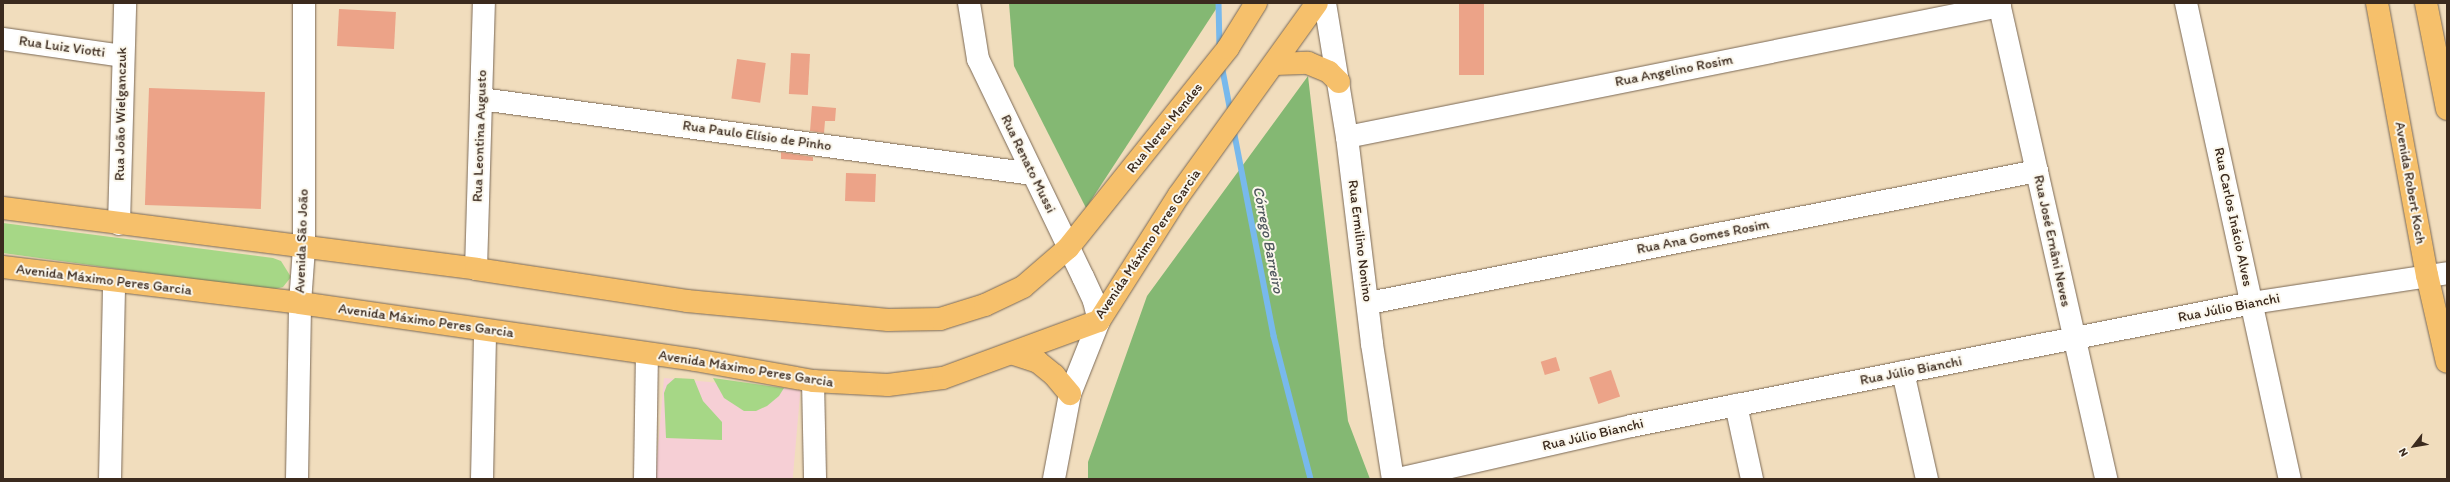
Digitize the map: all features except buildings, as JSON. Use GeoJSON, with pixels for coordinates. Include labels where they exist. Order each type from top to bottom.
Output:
{"type":"FeatureCollection","features":[{"type":"Feature","properties":{"kind":"main road","name":"Rua Nereu Mendes"},"geometry":{"type":"LineString","coordinates":[[1068,248],[1228,48],[1256,3]]}},
{"type":"Feature","properties":{"kind":"main road","name":"Avenida Máximo Peres Garcia"},"geometry":{"type":"LineString","coordinates":[[3,267],[114,282],[300,303],[647,354],[813,381],[868,385],[915,383],[943,378],[1014,354],[1099,321],[1179,194],[1275,64],[1316,3]]}},
{"type":"Feature","properties":{"kind":"main road","name":"Avenida Robert Koch"},"geometry":{"type":"LineString","coordinates":[[2377,3],[2437,274],[2447,362]]}},
{"type":"Feature","properties":{"kind":"main road"},"geometry":{"type":"LineString","coordinates":[[2426,3],[2447,109]]}},
{"type":"Feature","properties":{"kind":"main road"},"geometry":{"type":"LineString","coordinates":[[1275,64],[1308,63],[1329,72],[1339,82]]}},
{"type":"Feature","properties":{"kind":"main road"},"geometry":{"type":"LineString","coordinates":[[3,208],[476,269],[687,301],[888,320],[924,320],[961,313],[1002,297],[1029,282],[1068,248]]}},
{"type":"Feature","properties":{"kind":"main road"},"geometry":{"type":"LineString","coordinates":[[1014,354],[1038,362],[1054,375],[1070,394]]}},
{"type":"Feature","properties":{"kind":"street","name":"Rua João Wielganczuk"},"geometry":{"type":"LineString","coordinates":[[119,224],[122,56],[125,3]]}},
{"type":"Feature","properties":{"kind":"street","name":"Avenida São João"},"geometry":{"type":"LineString","coordinates":[[297,479],[300,303],[304,248],[304,3]]}},
{"type":"Feature","properties":{"kind":"street","name":"Rua Leontina Augusto"},"geometry":{"type":"LineString","coordinates":[[476,269],[484,3]]}},
{"type":"Feature","properties":{"kind":"street","name":"Rua Renato Mussi"},"geometry":{"type":"LineString","coordinates":[[969,3],[978,58],[1094,301],[1099,321]]}},
{"type":"Feature","properties":{"kind":"street","name":"Rua Ermilino Nonino"},"geometry":{"type":"LineString","coordinates":[[1325,3],[1347,137],[1369,304],[1372,344],[1393,479]]}},
{"type":"Feature","properties":{"kind":"street","name":"Rua Carlos Inácio Alves"},"geometry":{"type":"LineString","coordinates":[[2186,3],[2290,479]]}},
{"type":"Feature","properties":{"kind":"street","name":"Rua Angelino Rosim"},"geometry":{"type":"LineString","coordinates":[[1347,137],[2000,5]]}},
{"type":"Feature","properties":{"kind":"street","name":"Rua José Ernâni Neves"},"geometry":{"type":"LineString","coordinates":[[2000,5],[2073,339],[2106,479]]}},
{"type":"Feature","properties":{"kind":"street","name":"Rua Luiz Viotti"},"geometry":{"type":"LineString","coordinates":[[3,39],[122,56]]}},
{"type":"Feature","properties":{"kind":"street","name":"Rua Paulo Elísio de Pinho"},"geometry":{"type":"LineString","coordinates":[[482,99],[1033,174]]}},
{"type":"Feature","properties":{"kind":"street","name":"Rua Ana Gomes Rosim"},"geometry":{"type":"LineString","coordinates":[[1369,304],[2037,171]]}},
{"type":"Feature","properties":{"kind":"street","name":"Rua Júlio Bianchi"},"geometry":{"type":"LineString","coordinates":[[1398,479],[1631,426],[2252,303],[2437,274]]}},
{"type":"Feature","properties":{"kind":"street"},"geometry":{"type":"LineString","coordinates":[[110,479],[114,282]]}},
{"type":"Feature","properties":{"kind":"street"},"geometry":{"type":"LineString","coordinates":[[1054,479],[1070,394],[1099,321]]}},
{"type":"Feature","properties":{"kind":"street"},"geometry":{"type":"LineString","coordinates":[[482,479],[485,330]]}},
{"type":"Feature","properties":{"kind":"street"},"geometry":{"type":"LineString","coordinates":[[645,479],[647,354]]}},
{"type":"Feature","properties":{"kind":"street"},"geometry":{"type":"LineString","coordinates":[[1903,372],[1927,479]]}},
{"type":"Feature","properties":{"kind":"street"},"geometry":{"type":"LineString","coordinates":[[813,381],[815,479]]}},
{"type":"Feature","properties":{"kind":"street"},"geometry":{"type":"LineString","coordinates":[[1736,405],[1752,479]]}},
{"type":"Feature","properties":{"kind":"shaded area"},"geometry":{"type":"Polygon","coordinates":[[[664,378],[800,390],[793,479],[655,479],[664,378]]]}},
{"type":"Feature","properties":{"kind":"green space"},"geometry":{"type":"Polygon","coordinates":[[[1009,3],[1220,3],[1086,208],[1014,66],[1009,3]]]}},
{"type":"Feature","properties":{"kind":"green space"},"geometry":{"type":"Polygon","coordinates":[[[1308,76],[1348,421],[1370,479],[1088,479],[1088,462],[1147,296],[1308,76]]]}},
{"type":"Feature","properties":{"kind":"green space"},"geometry":{"type":"Polygon","coordinates":[[[3,223],[273,258],[281,261],[291,277],[283,287],[271,290],[3,253],[3,223]]]}},
{"type":"Feature","properties":{"kind":"green space"},"geometry":{"type":"Polygon","coordinates":[[[675,378],[694,379],[703,401],[722,422],[722,440],[666,438],[664,393],[667,385],[675,378]]]}},
{"type":"Feature","properties":{"kind":"green space"},"geometry":{"type":"Polygon","coordinates":[[[713,378],[784,388],[779,396],[767,406],[756,411],[744,411],[724,398],[713,378]]]}},
{"type":"Feature","properties":{"kind":"waterway","name":"Córrego Barreiro"},"geometry":{"type":"LineString","coordinates":[[1219,3],[1220,47]]}},
{"type":"Feature","properties":{"kind":"waterway","name":"Córrego Barreiro"},"geometry":{"type":"LineString","coordinates":[[1222,65],[1231,112]]}},
{"type":"Feature","properties":{"kind":"waterway","name":"Córrego Barreiro"},"geometry":{"type":"LineString","coordinates":[[1234,130],[1274,336],[1311,479]]}}]}
